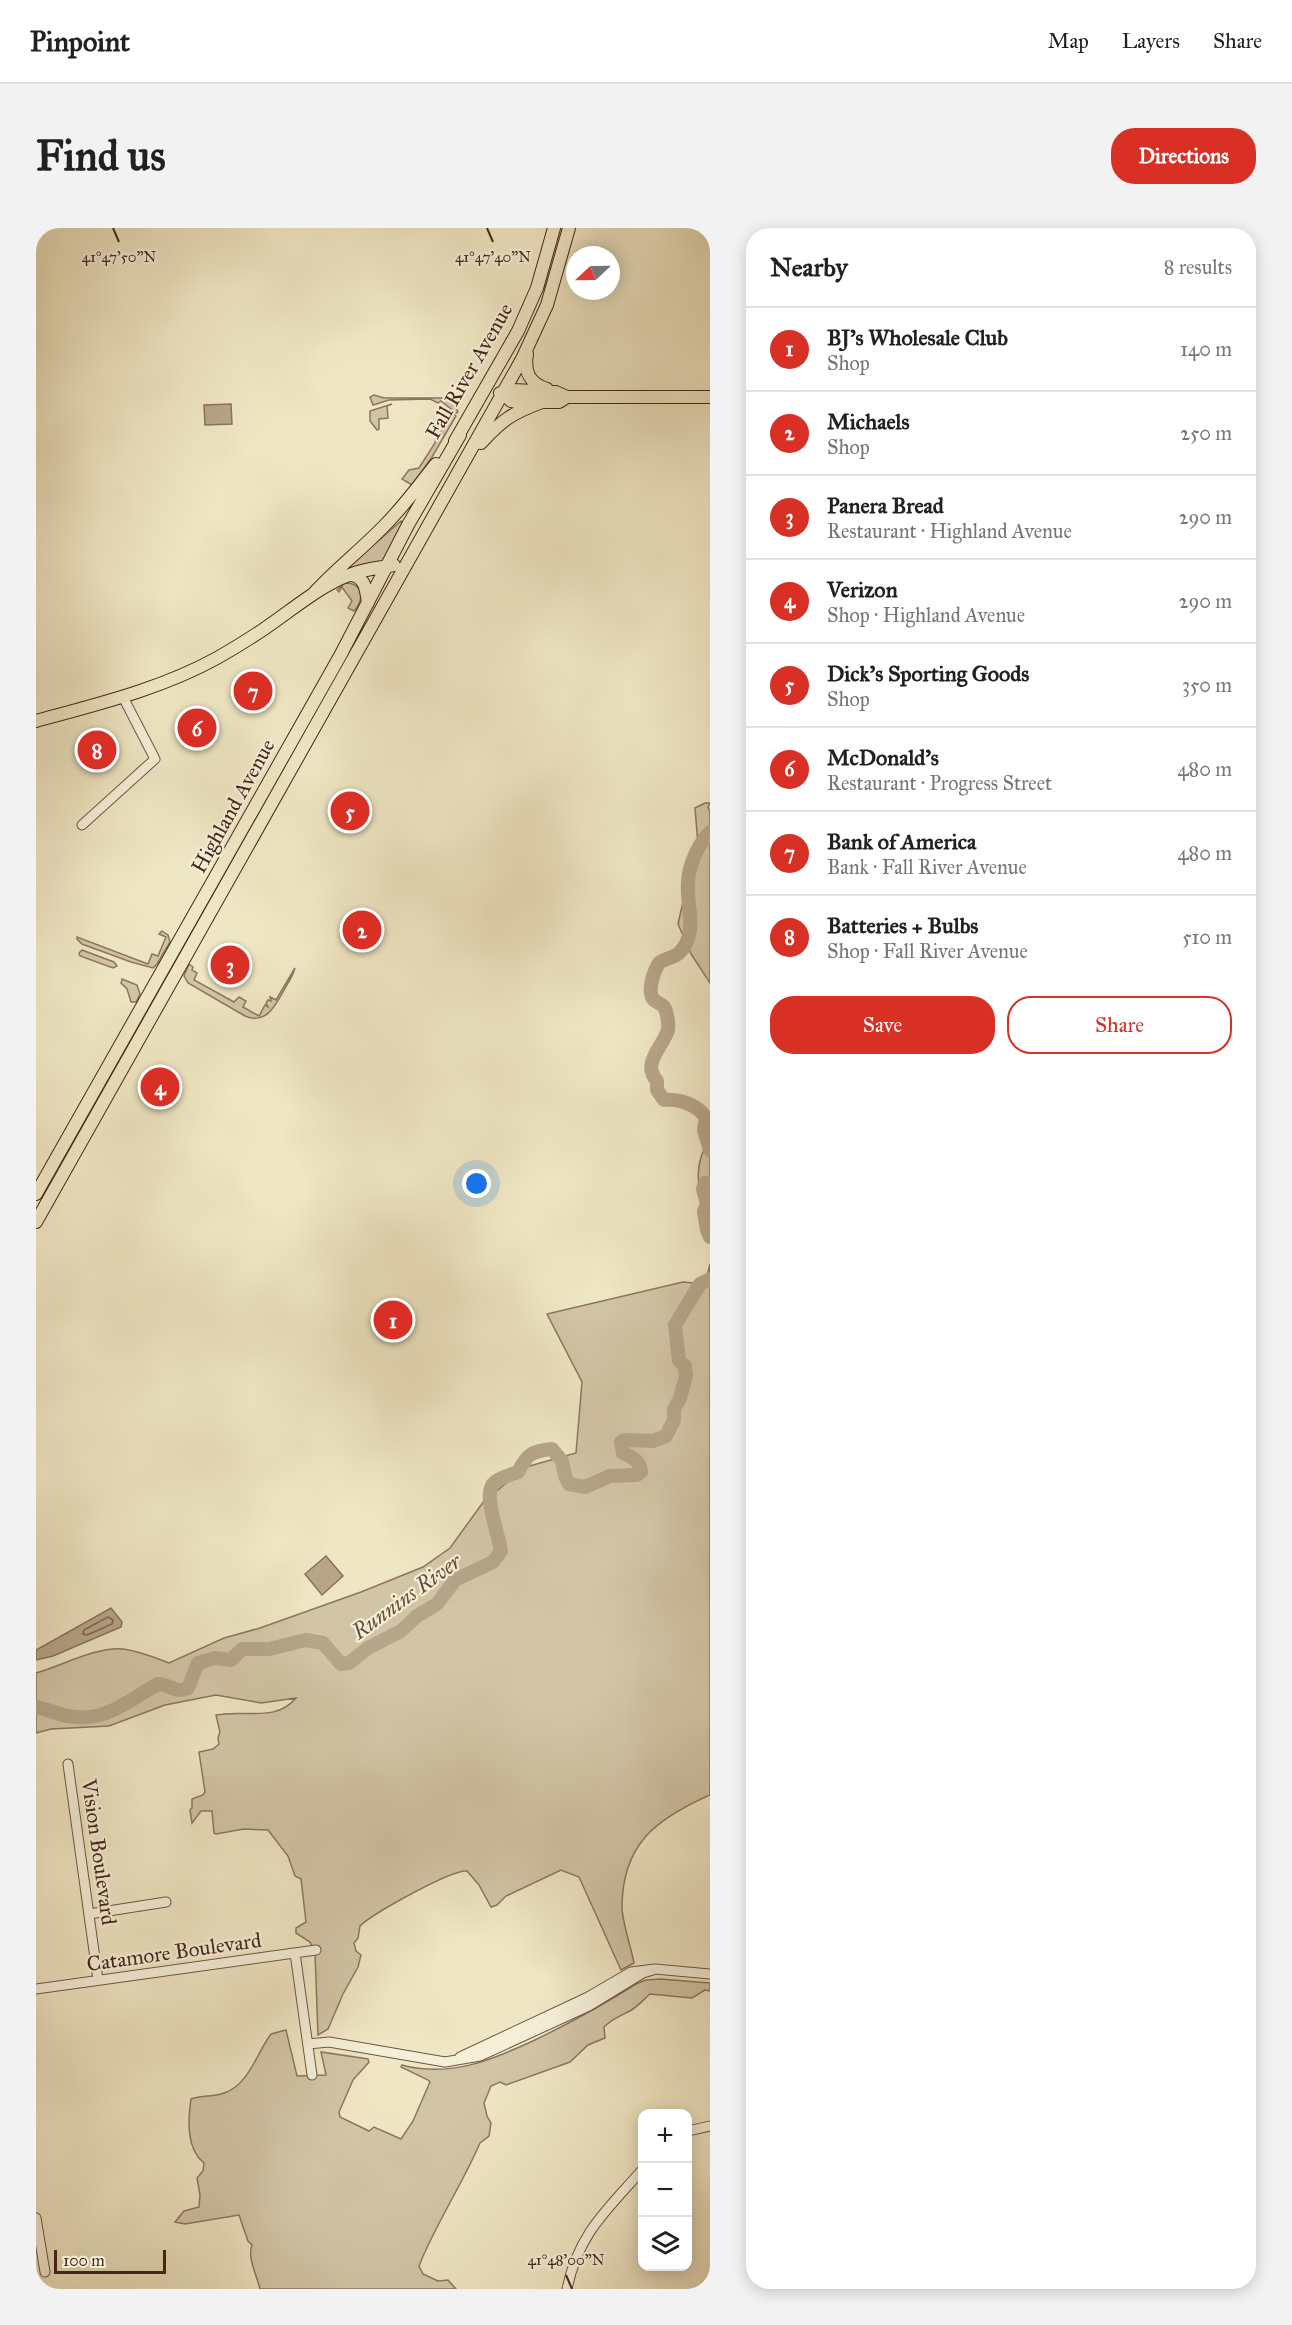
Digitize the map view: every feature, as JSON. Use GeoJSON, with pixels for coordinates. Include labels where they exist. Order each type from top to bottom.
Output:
{"type":"FeatureCollection","features":[{"type":"Feature","properties":{"kind":"main road","name":"Fall River Avenue"},"geometry":{"type":"LineString","coordinates":[[314,593],[326,579],[384,527],[460,435],[518,331],[537,288],[554,228]]}},
{"type":"Feature","properties":{"kind":"main road","name":"Fall River Avenue"},"geometry":{"type":"LineString","coordinates":[[417,546],[503,394],[529,343],[547,305],[569,228]]}},
{"type":"Feature","properties":{"kind":"main road"},"geometry":{"type":"LineString","coordinates":[[529,343],[526,363],[530,378],[536,385],[562,395]]}},
{"type":"Feature","properties":{"kind":"main road"},"geometry":{"type":"LineString","coordinates":[[484,392],[503,394],[513,390],[562,395],[710,397]]}},
{"type":"Feature","properties":{"kind":"main road"},"geometry":{"type":"LineString","coordinates":[[503,394],[511,401],[542,402],[559,402],[562,395]]}},
{"type":"Feature","properties":{"kind":"main road"},"geometry":{"type":"LineString","coordinates":[[460,470],[498,423],[514,413],[542,402]]}},
{"type":"Feature","properties":{"kind":"main road","name":"Highland Avenue"},"geometry":{"type":"LineString","coordinates":[[36,1194],[340,656],[408,525],[460,435]]}},
{"type":"Feature","properties":{"kind":"main road","name":"Highland Avenue"},"geometry":{"type":"LineString","coordinates":[[36,1222],[417,546]]}},
{"type":"Feature","properties":{"kind":"main road","name":"Fall River Avenue"},"geometry":{"type":"LineString","coordinates":[[36,721],[123,697],[183,675],[217,658],[263,630],[314,593],[348,575],[388,566],[409,558]]}},
{"type":"Feature","properties":{"kind":"main road"},"geometry":{"type":"LineString","coordinates":[[348,575],[355,575],[361,579],[368,603]]}},
{"type":"Feature","properties":{"kind":"street"},"geometry":{"type":"LineString","coordinates":[[82,825],[155,759],[123,697]]}},
{"type":"Feature","properties":{"kind":"street","name":"Vision Boulevard"},"geometry":{"type":"LineString","coordinates":[[68,1764],[98,1980]]}},
{"type":"Feature","properties":{"kind":"street"},"geometry":{"type":"LineString","coordinates":[[89,1914],[166,1902]]}},
{"type":"Feature","properties":{"kind":"street","name":"Catamore Boulevard"},"geometry":{"type":"LineString","coordinates":[[36,1989],[316,1950]]}},
{"type":"Feature","properties":{"kind":"street"},"geometry":{"type":"LineString","coordinates":[[295,1953],[312,2075]]}},
{"type":"Feature","properties":{"kind":"street"},"geometry":{"type":"LineString","coordinates":[[308,2044],[329,2042],[450,2062],[480,2056],[589,2006],[643,1973],[653,1970],[710,1974]]}},
{"type":"Feature","properties":{"kind":"street"},"geometry":{"type":"LineString","coordinates":[[692,2130],[710,2126]]}},
{"type":"Feature","properties":{"kind":"street"},"geometry":{"type":"LineString","coordinates":[[567,2289],[571,2270],[583,2240],[594,2224],[638,2174]]}},
{"type":"Feature","properties":{"kind":"street"},"geometry":{"type":"LineString","coordinates":[[36,2218],[45,2272]]}},
{"type":"Feature","properties":{"kind":"shaded area"},"geometry":{"type":"Polygon","coordinates":[[[374,395],[384,398],[446,398],[452,401],[458,412],[456,413],[441,401],[438,403],[430,399],[389,400],[373,405],[370,397],[374,395]]]}},
{"type":"Feature","properties":{"kind":"shaded area"},"geometry":{"type":"Polygon","coordinates":[[[392,404],[387,406],[388,418],[379,419],[377,430],[370,421],[370,411],[392,404]]]}},
{"type":"Feature","properties":{"kind":"shaded area"},"geometry":{"type":"Polygon","coordinates":[[[444,407],[456,416],[432,457],[412,485],[402,479],[409,470],[419,468],[435,443],[437,433],[442,433],[438,429],[444,407]]]}},
{"type":"Feature","properties":{"kind":"shaded area"},"geometry":{"type":"Polygon","coordinates":[[[401,521],[402,524],[383,562],[347,571],[346,569],[401,521]]]}},
{"type":"Feature","properties":{"kind":"shaded area"},"geometry":{"type":"Polygon","coordinates":[[[345,583],[359,589],[361,597],[354,611],[348,608],[352,601],[342,587],[339,592],[337,590],[345,583]]]}},
{"type":"Feature","properties":{"kind":"shaded area"},"geometry":{"type":"Polygon","coordinates":[[[710,803],[708,807],[710,812],[710,983],[691,954],[678,924],[683,902],[699,857],[695,808],[710,803]]]}},
{"type":"Feature","properties":{"kind":"shaded area"},"geometry":{"type":"Polygon","coordinates":[[[162,931],[168,935],[170,942],[153,968],[82,944],[77,939],[77,937],[148,964],[152,954],[158,956],[166,937],[159,934],[162,931]]]}},
{"type":"Feature","properties":{"kind":"shaded area"},"geometry":{"type":"Polygon","coordinates":[[[82,950],[114,962],[117,966],[113,968],[80,956],[79,953],[82,950]]]}},
{"type":"Feature","properties":{"kind":"shaded area"},"geometry":{"type":"Polygon","coordinates":[[[189,964],[197,973],[194,980],[234,1002],[239,997],[246,1001],[243,1007],[259,1016],[265,1005],[268,1007],[266,1003],[268,1000],[271,1001],[270,997],[276,1000],[295,968],[273,1008],[264,1016],[252,1018],[188,983],[184,976],[189,964]]]}},
{"type":"Feature","properties":{"kind":"shaded area"},"geometry":{"type":"Polygon","coordinates":[[[122,979],[137,985],[140,994],[136,1002],[131,1002],[127,989],[121,983],[122,979]]]}},
{"type":"Feature","properties":{"kind":"shaded area"},"geometry":{"type":"Polygon","coordinates":[[[710,1134],[710,1225],[701,1200],[698,1174],[701,1157],[710,1134]]]}},
{"type":"Feature","properties":{"kind":"shaded area"},"geometry":{"type":"Polygon","coordinates":[[[710,1264],[710,1795],[658,1824],[636,1850],[628,1867],[622,1908],[634,1963],[621,1970],[579,1877],[561,1870],[506,1896],[497,1905],[491,1907],[479,1885],[467,1871],[459,1872],[412,1893],[360,1926],[358,1938],[354,1943],[356,1951],[361,1955],[358,1967],[328,2029],[318,2035],[315,1953],[310,1942],[296,1933],[296,1928],[306,1922],[301,1879],[295,1876],[288,1856],[268,1830],[244,1829],[216,1834],[212,1811],[201,1811],[192,1823],[190,1810],[192,1799],[205,1792],[199,1752],[213,1749],[219,1744],[220,1732],[216,1715],[269,1713],[288,1706],[296,1698],[261,1703],[216,1695],[165,1705],[109,1726],[51,1729],[36,1733],[36,1673],[91,1653],[113,1649],[135,1651],[169,1663],[224,1638],[260,1628],[361,1592],[423,1567],[450,1548],[484,1501],[526,1467],[576,1453],[582,1382],[547,1314],[683,1282],[705,1284],[710,1264]]]}},
{"type":"Feature","properties":{"kind":"shaded area"},"geometry":{"type":"Polygon","coordinates":[[[646,1980],[710,1983],[710,1991],[705,1990],[692,1998],[650,1994],[633,2009],[607,2024],[604,2027],[605,2038],[588,2045],[570,2062],[506,2085],[500,2082],[491,2086],[484,2103],[491,2123],[489,2136],[480,2143],[419,2266],[423,2274],[438,2281],[448,2280],[456,2289],[260,2289],[252,2261],[252,2245],[248,2241],[239,2215],[185,2224],[175,2222],[184,2211],[199,2207],[200,2195],[197,2178],[203,2171],[204,2163],[198,2157],[191,2142],[189,2116],[191,2099],[220,2094],[233,2089],[246,2076],[271,2034],[286,2030],[297,2076],[326,2075],[321,2052],[368,2059],[369,2062],[353,2080],[339,2112],[340,2117],[369,2131],[374,2127],[401,2139],[413,2121],[430,2082],[401,2067],[402,2065],[437,2069],[454,2068],[487,2060],[561,2027],[636,1984],[646,1980]]]}},
{"type":"Feature","properties":{"kind":"water"},"geometry":{"type":"Polygon","coordinates":[[[231,404],[232,424],[205,425],[204,405],[231,404]]]}},
{"type":"Feature","properties":{"kind":"water"},"geometry":{"type":"Polygon","coordinates":[[[326,1556],[343,1576],[322,1595],[305,1574],[326,1556]]]}},
{"type":"Feature","properties":{"kind":"water"},"geometry":{"type":"Polygon","coordinates":[[[111,1608],[122,1622],[121,1627],[53,1656],[36,1660],[36,1650],[111,1608]]]}},
{"type":"Feature","properties":{"kind":"waterway","name":"Runnins River"},"geometry":{"type":"LineString","coordinates":[[710,832],[695,855],[690,868],[689,937],[679,953],[659,963],[651,986],[653,999],[665,1009],[668,1025],[668,1030],[652,1061],[651,1068],[657,1081],[657,1090],[664,1100],[688,1103],[702,1113],[706,1118],[704,1130],[710,1150]]}},
{"type":"Feature","properties":{"kind":"waterway","name":"Runnins River"},"geometry":{"type":"LineString","coordinates":[[710,1183],[705,1183],[703,1189],[707,1203],[704,1212],[710,1237]]}},
{"type":"Feature","properties":{"kind":"waterway","name":"Runnins River"},"geometry":{"type":"LineString","coordinates":[[36,1707],[68,1716],[94,1716],[116,1709],[158,1684],[180,1690],[188,1688],[198,1663],[215,1658],[231,1660],[242,1649],[269,1649],[306,1640],[323,1643],[341,1664],[349,1663],[368,1648],[401,1631],[417,1616],[437,1604],[455,1580],[493,1562],[501,1551],[490,1504],[491,1487],[497,1480],[518,1472],[531,1454],[552,1449],[562,1461],[569,1484],[585,1487],[610,1476],[637,1475],[641,1472],[637,1462],[623,1453],[621,1442],[624,1440],[653,1441],[666,1436],[674,1420],[674,1409],[680,1398],[686,1376],[685,1366],[679,1361],[675,1325],[700,1284],[710,1279]]}},
{"type":"Feature","properties":{"kind":"place","name":"Bank of America"},"geometry":{"type":"Point","coordinates":[253,691]}},
{"type":"Feature","properties":{"kind":"place","name":"McDonald's"},"geometry":{"type":"Point","coordinates":[197,728]}},
{"type":"Feature","properties":{"kind":"place","name":"Batteries + Bulbs"},"geometry":{"type":"Point","coordinates":[97,750]}},
{"type":"Feature","properties":{"kind":"place","name":"Dick's Sporting Goods"},"geometry":{"type":"Point","coordinates":[350,811]}},
{"type":"Feature","properties":{"kind":"place","name":"Michaels"},"geometry":{"type":"Point","coordinates":[362,930]}},
{"type":"Feature","properties":{"kind":"place","name":"Panera Bread"},"geometry":{"type":"Point","coordinates":[230,965]}},
{"type":"Feature","properties":{"kind":"place","name":"Verizon"},"geometry":{"type":"Point","coordinates":[160,1087]}},
{"type":"Feature","properties":{"kind":"place","name":"BJ's Wholesale Club"},"geometry":{"type":"Point","coordinates":[393,1320]}}]}
